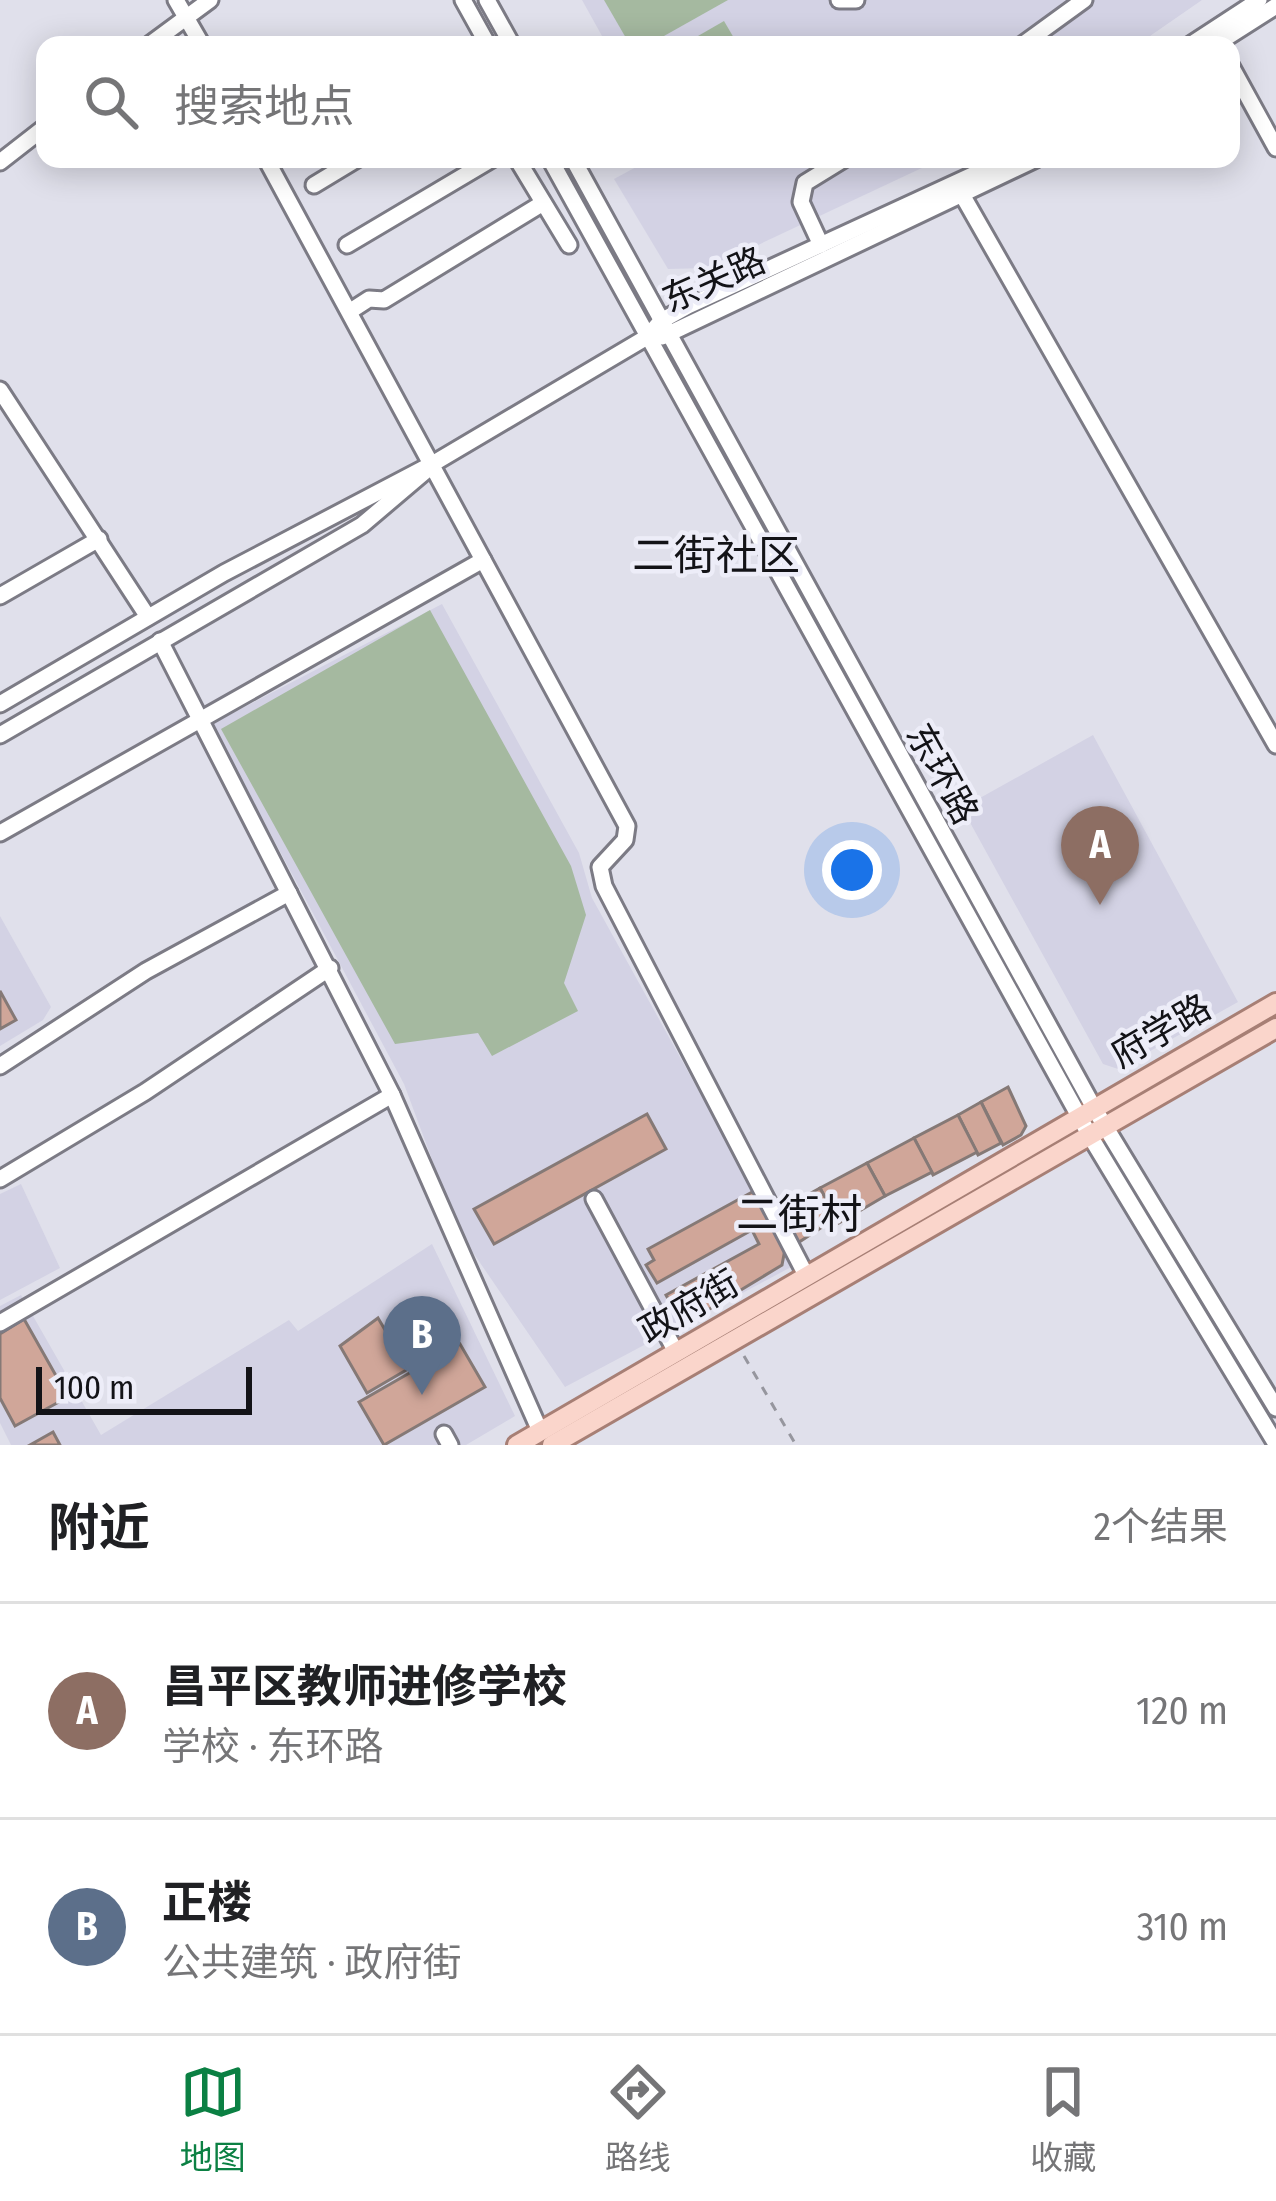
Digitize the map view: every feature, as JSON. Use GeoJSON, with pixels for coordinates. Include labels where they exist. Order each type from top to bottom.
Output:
{"type":"FeatureCollection","features":[{"type":"Feature","properties":{"kind":"main road","name":"府学路"},"geometry":{"type":"LineString","coordinates":[[1087,1113],[1276,1003]]}},
{"type":"Feature","properties":{"kind":"main road","name":"府学路"},"geometry":{"type":"LineString","coordinates":[[1098,1131],[1276,1028]]}},
{"type":"Feature","properties":{"kind":"main road","name":"政府街"},"geometry":{"type":"LineString","coordinates":[[546,1438],[676,1352],[1087,1113]]}},
{"type":"Feature","properties":{"kind":"main road","name":"政府街"},"geometry":{"type":"LineString","coordinates":[[517,1445],[546,1438],[735,1339],[1098,1131]]}},
{"type":"Feature","properties":{"kind":"street"},"geometry":{"type":"LineString","coordinates":[[176,0],[197,36]]}},
{"type":"Feature","properties":{"kind":"street"},"geometry":{"type":"LineString","coordinates":[[160,36],[210,0]]}},
{"type":"Feature","properties":{"kind":"street"},"geometry":{"type":"LineString","coordinates":[[464,0],[483,36]]}},
{"type":"Feature","properties":{"kind":"street"},"geometry":{"type":"LineString","coordinates":[[488,0],[507,36]]}},
{"type":"Feature","properties":{"kind":"street"},"geometry":{"type":"LineString","coordinates":[[839,0],[856,0]]}},
{"type":"Feature","properties":{"kind":"street"},"geometry":{"type":"LineString","coordinates":[[1034,36],[1084,0]]}},
{"type":"Feature","properties":{"kind":"street"},"geometry":{"type":"LineString","coordinates":[[1204,36],[1259,0]]}},
{"type":"Feature","properties":{"kind":"street"},"geometry":{"type":"LineString","coordinates":[[1238,13],[1276,6]]}},
{"type":"Feature","properties":{"kind":"street"},"geometry":{"type":"LineString","coordinates":[[1240,82],[1276,148]]}},
{"type":"Feature","properties":{"kind":"street"},"geometry":{"type":"LineString","coordinates":[[0,161],[36,134]]}},
{"type":"Feature","properties":{"kind":"street"},"geometry":{"type":"LineString","coordinates":[[271,168],[627,826],[625,841],[600,867],[604,886],[807,1277]]}},
{"type":"Feature","properties":{"kind":"street"},"geometry":{"type":"LineString","coordinates":[[314,185],[342,168]]}},
{"type":"Feature","properties":{"kind":"street"},"geometry":{"type":"LineString","coordinates":[[347,245],[477,168]]}},
{"type":"Feature","properties":{"kind":"street"},"geometry":{"type":"LineString","coordinates":[[523,168],[569,245]]}},
{"type":"Feature","properties":{"kind":"street","name":"东环路"},"geometry":{"type":"LineString","coordinates":[[555,168],[1087,1113],[1276,1408]]}},
{"type":"Feature","properties":{"kind":"street","name":"东环路"},"geometry":{"type":"LineString","coordinates":[[578,168],[1087,1113]]}},
{"type":"Feature","properties":{"kind":"street"},"geometry":{"type":"LineString","coordinates":[[821,245],[801,202],[805,183],[829,168]]}},
{"type":"Feature","properties":{"kind":"street","name":"东关路"},"geometry":{"type":"LineString","coordinates":[[665,329],[821,245],[984,168]]}},
{"type":"Feature","properties":{"kind":"street","name":"东关路"},"geometry":{"type":"LineString","coordinates":[[647,337],[964,198],[1019,168]]}},
{"type":"Feature","properties":{"kind":"street"},"geometry":{"type":"LineString","coordinates":[[964,198],[1276,745]]}},
{"type":"Feature","properties":{"kind":"street"},"geometry":{"type":"LineString","coordinates":[[352,310],[369,299],[384,300],[544,203]]}},
{"type":"Feature","properties":{"kind":"street"},"geometry":{"type":"LineString","coordinates":[[0,704],[148,617],[434,463],[647,337]]}},
{"type":"Feature","properties":{"kind":"street"},"geometry":{"type":"LineString","coordinates":[[0,390],[148,617]]}},
{"type":"Feature","properties":{"kind":"street"},"geometry":{"type":"LineString","coordinates":[[0,736],[362,525],[434,463]]}},
{"type":"Feature","properties":{"kind":"street"},"geometry":{"type":"LineString","coordinates":[[0,596],[99,539]]}},
{"type":"Feature","properties":{"kind":"street"},"geometry":{"type":"LineString","coordinates":[[0,833],[483,560]]}},
{"type":"Feature","properties":{"kind":"street"},"geometry":{"type":"LineString","coordinates":[[160,641],[331,968],[546,1438]]}},
{"type":"Feature","properties":{"kind":"street"},"geometry":{"type":"LineString","coordinates":[[0,1066],[146,971],[289,893]]}},
{"type":"Feature","properties":{"kind":"street"},"geometry":{"type":"LineString","coordinates":[[0,1179],[145,1092],[331,968]]}},
{"type":"Feature","properties":{"kind":"street"},"geometry":{"type":"LineString","coordinates":[[0,1323],[392,1095]]}},
{"type":"Feature","properties":{"kind":"street","name":"东环路"},"geometry":{"type":"LineString","coordinates":[[1098,1131],[1276,1444]]}},
{"type":"Feature","properties":{"kind":"street"},"geometry":{"type":"LineString","coordinates":[[594,1199],[676,1352]]}},
{"type":"Feature","properties":{"kind":"path"},"geometry":{"type":"LineString","coordinates":[[735,1339],[796,1445]]}},
{"type":"Feature","properties":{"kind":"shaded area"},"geometry":{"type":"Polygon","coordinates":[[[582,0],[1202,0],[1150,36],[602,36],[582,0]]]}},
{"type":"Feature","properties":{"kind":"shaded area"},"geometry":{"type":"Polygon","coordinates":[[[634,168],[922,168],[709,268],[668,269],[614,179],[634,168]]]}},
{"type":"Feature","properties":{"kind":"shaded area"},"geometry":{"type":"Polygon","coordinates":[[[442,604],[579,853],[592,898],[795,1265],[565,1387],[459,1232],[404,1084],[212,724],[442,604]]]}},
{"type":"Feature","properties":{"kind":"shaded area"},"geometry":{"type":"Polygon","coordinates":[[[1093,735],[1238,1002],[1118,1069],[1103,1064],[962,808],[1093,735]]]}},
{"type":"Feature","properties":{"kind":"shaded area"},"geometry":{"type":"Polygon","coordinates":[[[0,916],[51,1007],[43,1020],[0,1046],[0,916]]]}},
{"type":"Feature","properties":{"kind":"shaded area"},"geometry":{"type":"Polygon","coordinates":[[[21,1184],[60,1268],[0,1300],[0,1194],[21,1184]]]}},
{"type":"Feature","properties":{"kind":"shaded area"},"geometry":{"type":"Polygon","coordinates":[[[432,1244],[515,1416],[466,1445],[11,1445],[0,1423],[0,1306],[21,1295],[101,1435],[289,1320],[298,1331],[432,1244]]]}},
{"type":"Feature","properties":{"kind":"green space"},"geometry":{"type":"Polygon","coordinates":[[[604,0],[728,0],[664,36],[625,36],[604,0]]]}},
{"type":"Feature","properties":{"kind":"green space"},"geometry":{"type":"Polygon","coordinates":[[[724,21],[733,36],[698,36],[724,21]]]}},
{"type":"Feature","properties":{"kind":"green space"},"geometry":{"type":"Polygon","coordinates":[[[430,610],[571,866],[586,915],[564,983],[578,1011],[492,1056],[478,1033],[395,1044],[221,729],[430,610]]]}},
{"type":"Feature","properties":{"kind":"building"},"geometry":{"type":"Polygon","coordinates":[[[0,991],[16,1020],[0,1029],[0,991]]]}},
{"type":"Feature","properties":{"kind":"building"},"geometry":{"type":"Polygon","coordinates":[[[1008,1087],[1026,1126],[1021,1135],[1003,1145],[981,1102],[1008,1087]]]}},
{"type":"Feature","properties":{"kind":"building"},"geometry":{"type":"Polygon","coordinates":[[[981,1102],[1001,1143],[978,1155],[958,1115],[981,1102]]]}},
{"type":"Feature","properties":{"kind":"building"},"geometry":{"type":"Polygon","coordinates":[[[647,1114],[666,1149],[494,1244],[474,1209],[647,1114]]]}},
{"type":"Feature","properties":{"kind":"building"},"geometry":{"type":"Polygon","coordinates":[[[958,1115],[977,1152],[933,1175],[914,1138],[958,1115]]]}},
{"type":"Feature","properties":{"kind":"building"},"geometry":{"type":"Polygon","coordinates":[[[914,1138],[932,1172],[885,1196],[867,1163],[914,1138]]]}},
{"type":"Feature","properties":{"kind":"building"},"geometry":{"type":"Polygon","coordinates":[[[867,1163],[885,1196],[839,1223],[820,1188],[867,1163]]]}},
{"type":"Feature","properties":{"kind":"building"},"geometry":{"type":"Polygon","coordinates":[[[820,1188],[836,1218],[793,1246],[775,1213],[820,1188]]]}},
{"type":"Feature","properties":{"kind":"building"},"geometry":{"type":"Polygon","coordinates":[[[754,1191],[785,1249],[782,1265],[683,1325],[666,1295],[759,1244],[752,1230],[657,1283],[646,1265],[654,1260],[648,1249],[754,1191]]]}},
{"type":"Feature","properties":{"kind":"building"},"geometry":{"type":"Polygon","coordinates":[[[378,1318],[408,1369],[367,1393],[340,1346],[378,1318]]]}},
{"type":"Feature","properties":{"kind":"building"},"geometry":{"type":"Polygon","coordinates":[[[24,1319],[68,1397],[15,1426],[0,1398],[0,1334],[24,1319]]]}},
{"type":"Feature","properties":{"kind":"building"},"geometry":{"type":"Polygon","coordinates":[[[460,1344],[485,1387],[384,1445],[359,1402],[460,1344]]]}},
{"type":"Feature","properties":{"kind":"building"},"geometry":{"type":"Polygon","coordinates":[[[53,1432],[60,1445],[30,1445],[53,1432]]]}},
{"type":"Feature","properties":{"kind":"place","name":"昌平区教师进修学校"},"geometry":{"type":"Point","coordinates":[1100,905]}},
{"type":"Feature","properties":{"kind":"place","name":"正楼"},"geometry":{"type":"Point","coordinates":[422,1395]}},
{"type":"Feature","properties":{"kind":"district","name":"二街社区"},"geometry":{"type":"Point","coordinates":[716,556]}},
{"type":"Feature","properties":{"kind":"district","name":"二街村"},"geometry":{"type":"Point","coordinates":[799,1215]}}]}
